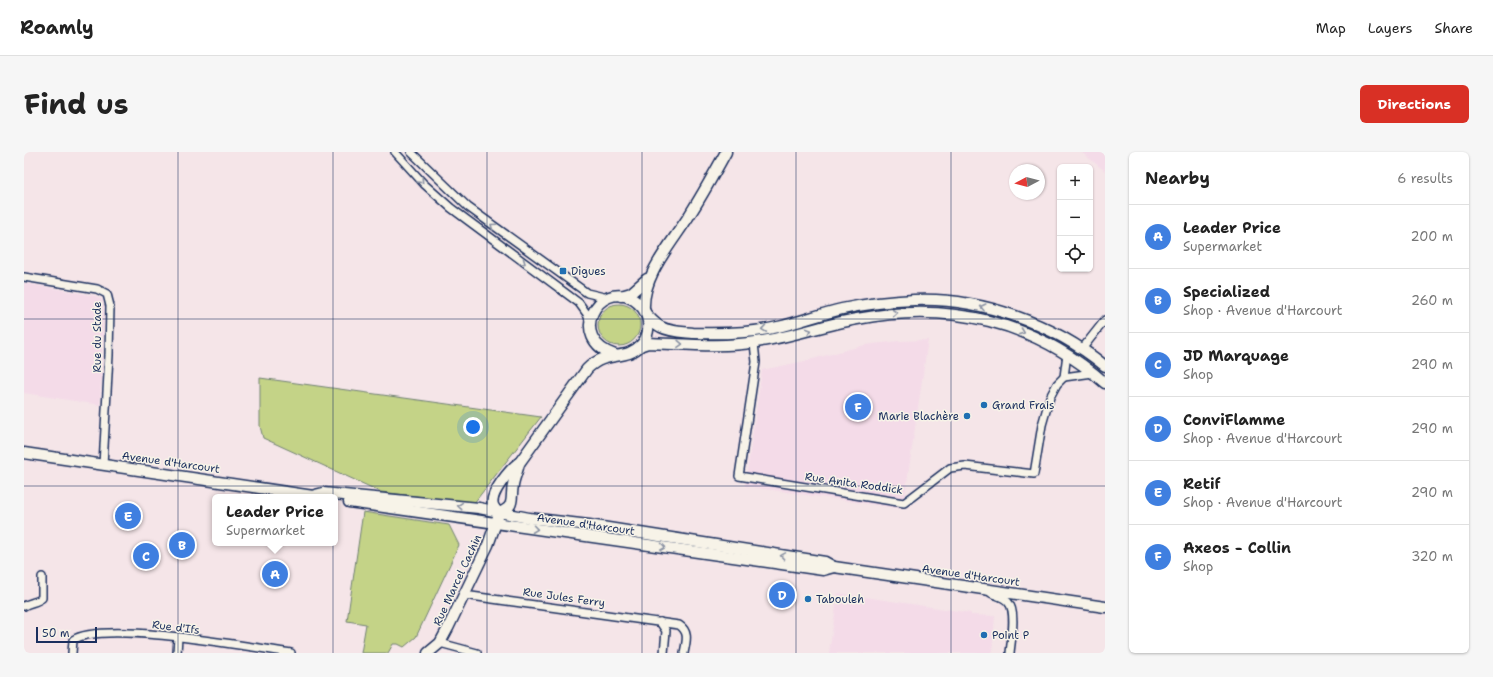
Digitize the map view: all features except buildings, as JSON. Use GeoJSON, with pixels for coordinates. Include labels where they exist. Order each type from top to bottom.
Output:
{"type":"FeatureCollection","features":[{"type":"Feature","properties":{"kind":"main road"},"geometry":{"type":"LineString","coordinates":[[642,345],[648,331],[644,292],[651,275],[693,211],[726,152]]}},
{"type":"Feature","properties":{"kind":"main road"},"geometry":{"type":"LineString","coordinates":[[520,462],[513,485],[511,505],[497,517],[493,505],[493,498],[508,473],[520,462],[586,369],[593,351],[594,341],[590,323],[595,308],[608,298],[631,293],[651,275]]}},
{"type":"Feature","properties":{"kind":"main road"},"geometry":{"type":"LineString","coordinates":[[619,296],[631,298],[661,327],[675,331],[703,333],[734,332],[777,327],[826,313],[874,303],[944,300],[972,304],[1006,314],[1068,339],[1105,366]]}},
{"type":"Feature","properties":{"kind":"main road"},"geometry":{"type":"LineString","coordinates":[[586,369],[598,359],[628,353],[648,343],[719,345],[754,343],[787,337],[863,318],[923,312],[970,316],[1023,332],[1067,354],[1105,383]]}},
{"type":"Feature","properties":{"kind":"main road"},"geometry":{"type":"LineString","coordinates":[[594,341],[600,348],[616,355]]}},
{"type":"Feature","properties":{"kind":"main road","name":"Avenue d'Harcourt"},"geometry":{"type":"LineString","coordinates":[[24,453],[304,494]]}},
{"type":"Feature","properties":{"kind":"main road","name":"Avenue d'Harcourt"},"geometry":{"type":"LineString","coordinates":[[321,494],[333,494]]}},
{"type":"Feature","properties":{"kind":"main road","name":"Avenue d'Harcourt"},"geometry":{"type":"LineString","coordinates":[[338,494],[479,508],[497,517],[528,528],[823,570],[834,567]]}},
{"type":"Feature","properties":{"kind":"main road","name":"Avenue d'Harcourt"},"geometry":{"type":"LineString","coordinates":[[338,500],[589,525],[825,562],[834,567],[1105,607]]}},
{"type":"Feature","properties":{"kind":"main road","name":"Rue Marcel Cachin"},"geometry":{"type":"LineString","coordinates":[[428,653],[440,643],[488,545],[497,517]]}},
{"type":"Feature","properties":{"kind":"street"},"geometry":{"type":"LineString","coordinates":[[395,152],[424,184],[451,208],[579,303],[587,314],[590,323]]}},
{"type":"Feature","properties":{"kind":"street"},"geometry":{"type":"LineString","coordinates":[[411,152],[468,207],[587,293],[608,298]]}},
{"type":"Feature","properties":{"kind":"street","name":"Rue du Stade"},"geometry":{"type":"LineString","coordinates":[[24,277],[97,289],[107,294],[110,306],[109,355],[103,465]]}},
{"type":"Feature","properties":{"kind":"street"},"geometry":{"type":"LineString","coordinates":[[1082,349],[1105,320]]}},
{"type":"Feature","properties":{"kind":"street","name":"Rue Anita Roddick"},"geometry":{"type":"LineString","coordinates":[[754,343],[756,362],[739,476],[904,503],[950,468],[965,466],[1034,474],[1042,425],[1050,397],[1057,384],[1064,377],[1067,354]]}},
{"type":"Feature","properties":{"kind":"street"},"geometry":{"type":"LineString","coordinates":[[1064,377],[1093,373]]}},
{"type":"Feature","properties":{"kind":"street"},"geometry":{"type":"LineString","coordinates":[[24,606],[37,602],[42,598],[42,577]]}},
{"type":"Feature","properties":{"kind":"street"},"geometry":{"type":"LineString","coordinates":[[979,589],[1002,598],[1009,603],[1013,616],[1010,653]]}},
{"type":"Feature","properties":{"kind":"street","name":"Rue Jules Ferry"},"geometry":{"type":"LineString","coordinates":[[464,595],[679,625],[686,630],[687,635],[684,653]]}},
{"type":"Feature","properties":{"kind":"street"},"geometry":{"type":"LineString","coordinates":[[660,622],[666,631],[664,653]]}},
{"type":"Feature","properties":{"kind":"street","name":"Rue d'Ifs"},"geometry":{"type":"LineString","coordinates":[[72,653],[73,640],[80,635],[111,633],[156,634],[250,650],[291,653]]}},
{"type":"Feature","properties":{"kind":"street"},"geometry":{"type":"LineString","coordinates":[[177,653],[178,637]]}},
{"type":"Feature","properties":{"kind":"street"},"geometry":{"type":"LineString","coordinates":[[440,643],[477,653]]}},
{"type":"Feature","properties":{"kind":"shaded area"},"geometry":{"type":"Polygon","coordinates":[[[1081,152],[1105,152],[1105,171],[1081,152]]]}},
{"type":"Feature","properties":{"kind":"shaded area"},"geometry":{"type":"Polygon","coordinates":[[[24,283],[96,296],[102,300],[104,306],[100,405],[24,393],[24,283]]]}},
{"type":"Feature","properties":{"kind":"shaded area"},"geometry":{"type":"Polygon","coordinates":[[[928,340],[903,509],[745,486],[762,370],[805,361],[865,345],[898,341],[928,340]]]}},
{"type":"Feature","properties":{"kind":"shaded area"},"geometry":{"type":"Polygon","coordinates":[[[838,593],[971,613],[971,615],[995,616],[992,653],[829,653],[838,593]]]}},
{"type":"Feature","properties":{"kind":"green space"},"geometry":{"type":"Polygon","coordinates":[[[615,304],[623,304],[631,307],[637,313],[640,325],[637,337],[631,343],[623,346],[615,346],[607,343],[601,337],[598,329],[598,321],[601,313],[607,307],[615,304]]]}},
{"type":"Feature","properties":{"kind":"green space"},"geometry":{"type":"Polygon","coordinates":[[[260,378],[541,417],[474,503],[381,492],[263,438],[260,426],[260,378]]]}},
{"type":"Feature","properties":{"kind":"green space"},"geometry":{"type":"Polygon","coordinates":[[[363,512],[449,525],[459,545],[416,637],[404,647],[398,644],[393,644],[388,653],[361,653],[366,624],[347,621],[363,512]]]}},
{"type":"Feature","properties":{"kind":"place","name":"Digues"},"geometry":{"type":"Point","coordinates":[563,271]}},
{"type":"Feature","properties":{"kind":"place","name":"Grand Frais"},"geometry":{"type":"Point","coordinates":[984,405]}},
{"type":"Feature","properties":{"kind":"place","name":"Axeos - Collin"},"geometry":{"type":"Point","coordinates":[858,407]}},
{"type":"Feature","properties":{"kind":"place","name":"Marie Blachère"},"geometry":{"type":"Point","coordinates":[967,416]}},
{"type":"Feature","properties":{"kind":"place","name":"Retif"},"geometry":{"type":"Point","coordinates":[128,516]}},
{"type":"Feature","properties":{"kind":"place","name":"Specialized"},"geometry":{"type":"Point","coordinates":[182,545]}},
{"type":"Feature","properties":{"kind":"place","name":"JD Marquage"},"geometry":{"type":"Point","coordinates":[146,556]}},
{"type":"Feature","properties":{"kind":"place","name":"Leader Price"},"geometry":{"type":"Point","coordinates":[275,574]}},
{"type":"Feature","properties":{"kind":"place","name":"ConviFlamme"},"geometry":{"type":"Point","coordinates":[782,595]}},
{"type":"Feature","properties":{"kind":"place","name":"Tabouleh"},"geometry":{"type":"Point","coordinates":[808,599]}},
{"type":"Feature","properties":{"kind":"place","name":"Point P"},"geometry":{"type":"Point","coordinates":[984,635]}}]}
